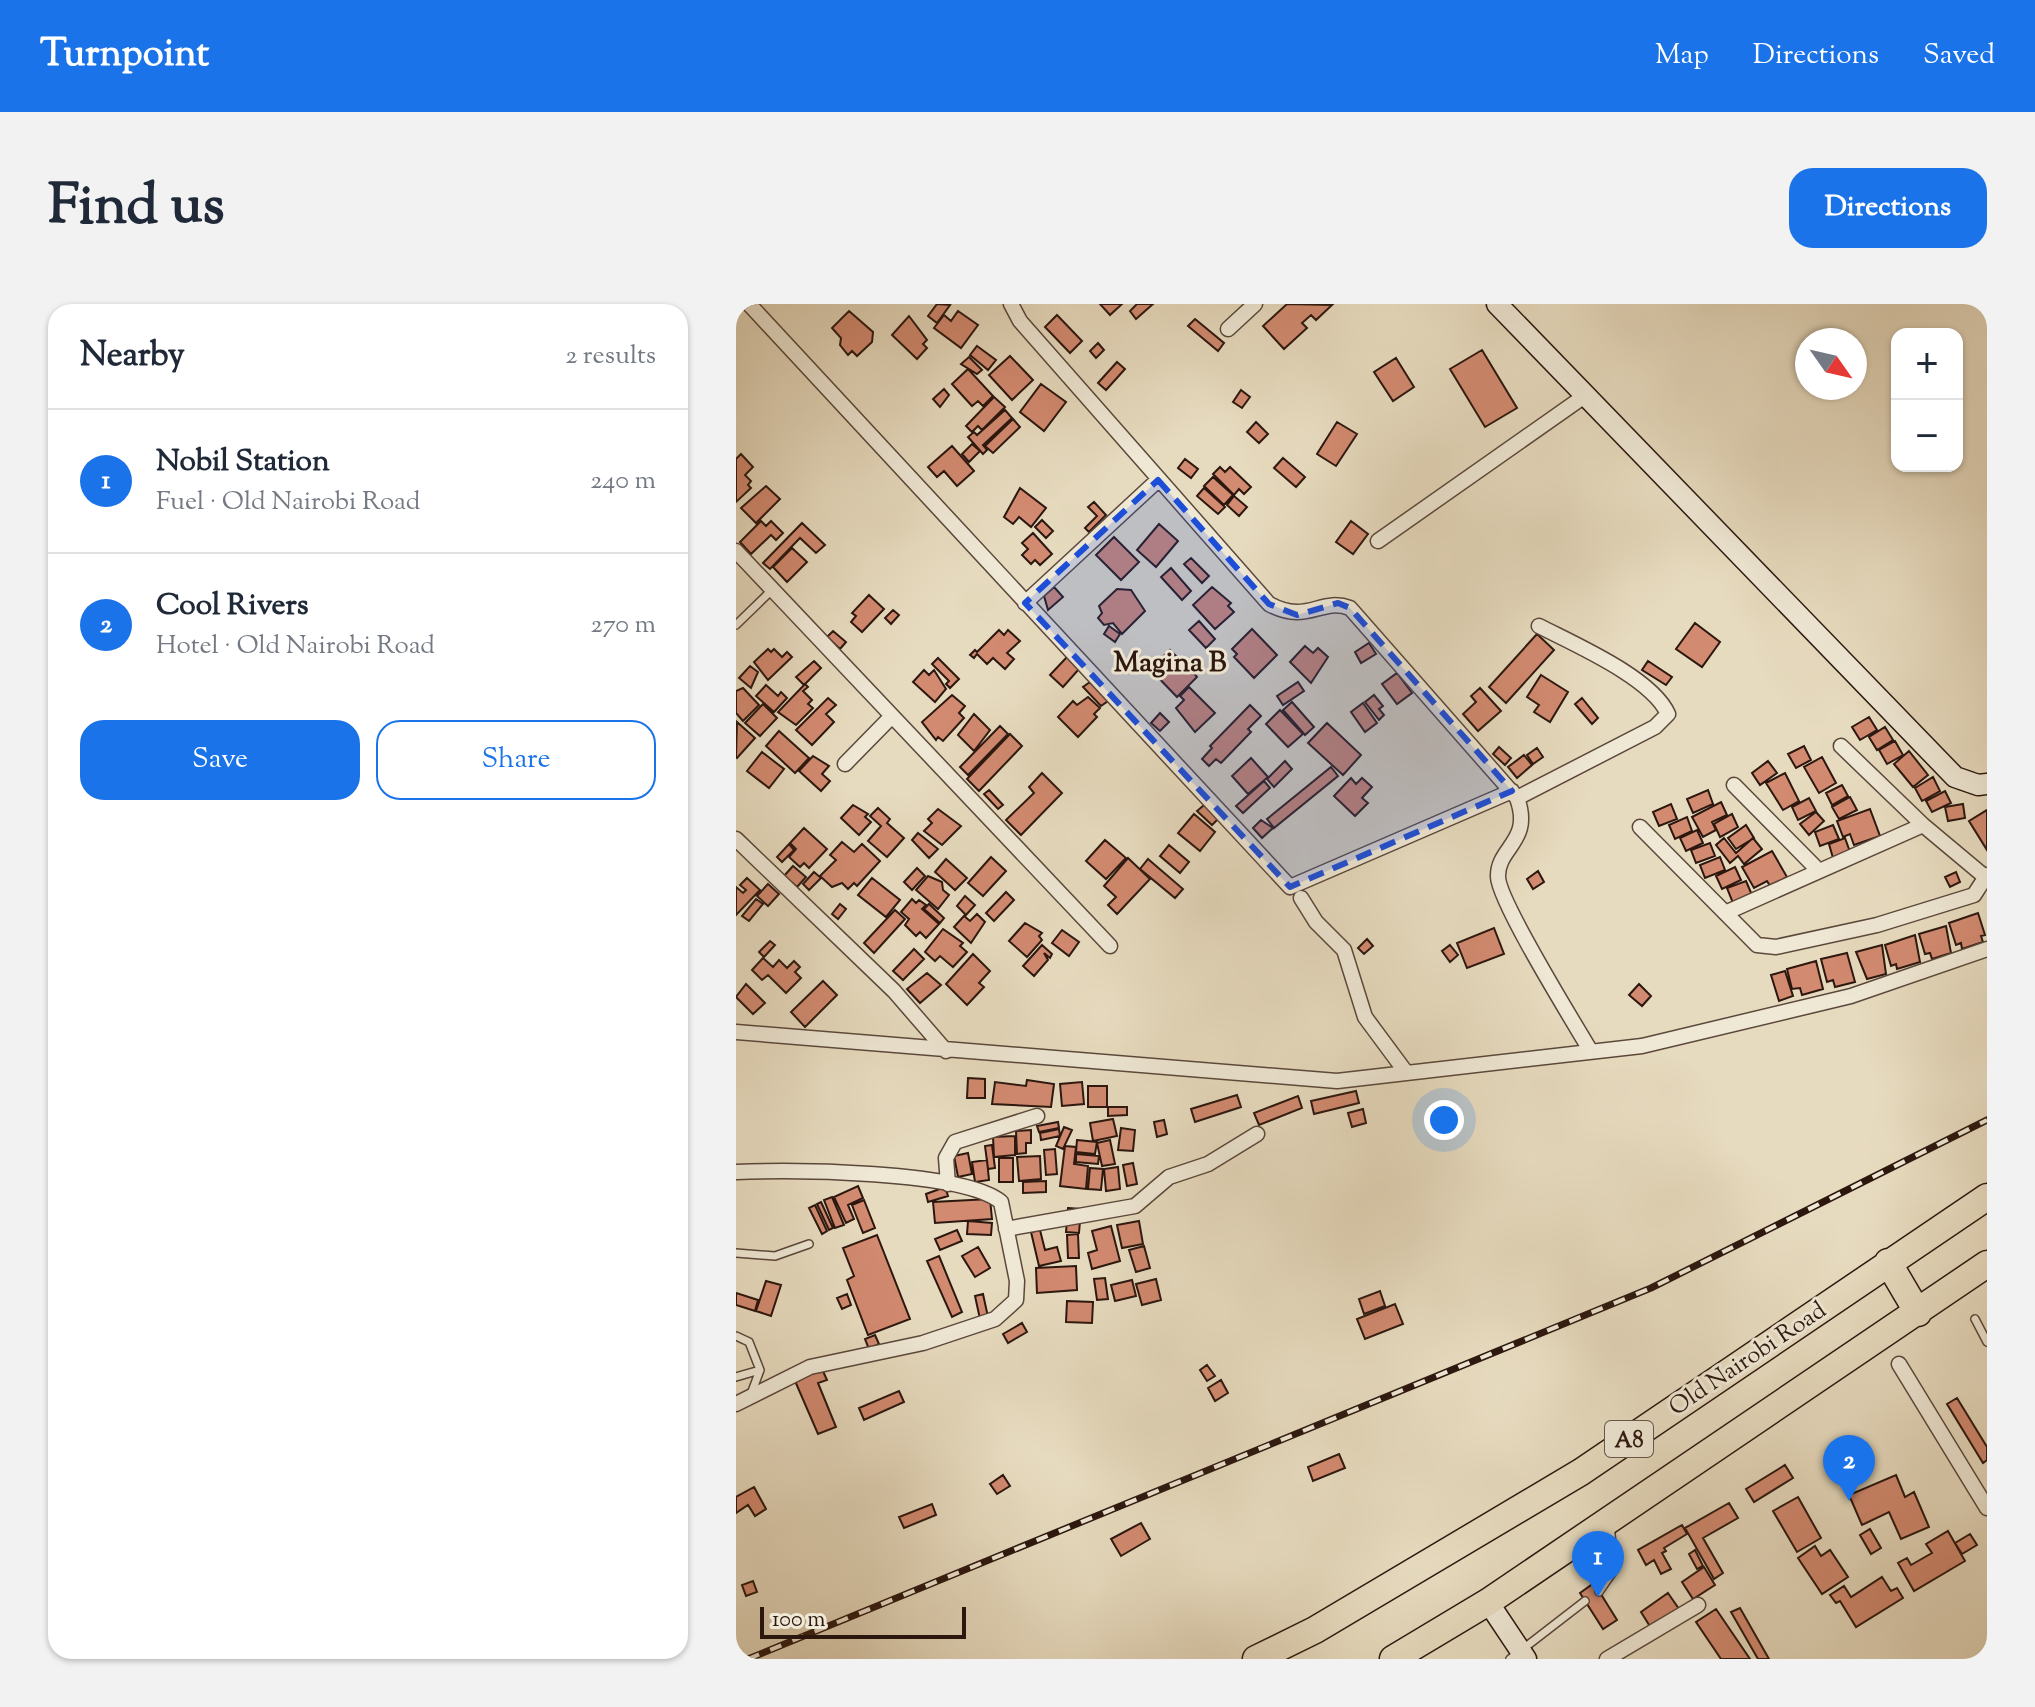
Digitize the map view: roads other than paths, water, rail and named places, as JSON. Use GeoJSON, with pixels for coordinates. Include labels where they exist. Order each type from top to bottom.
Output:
{"type":"FeatureCollection","features":[{"type":"Feature","properties":{"kind":"highway","name":"Old Nairobi Road"},"geometry":{"type":"LineString","coordinates":[[1256,1659],[1315,1630],[1581,1472],[1987,1197]]}},
{"type":"Feature","properties":{"kind":"highway"},"geometry":{"type":"LineString","coordinates":[[1888,1262],[1918,1313]]}},
{"type":"Feature","properties":{"kind":"highway","name":"A8"},"geometry":{"type":"LineString","coordinates":[[1393,1659],[1488,1602],[1987,1264]]}},
{"type":"Feature","properties":{"kind":"street"},"geometry":{"type":"LineString","coordinates":[[749,304],[1290,887],[1514,794],[1655,727],[1668,714],[1661,698],[1600,657],[1539,626]]}},
{"type":"Feature","properties":{"kind":"street"},"geometry":{"type":"LineString","coordinates":[[1011,304],[1020,321],[1269,604],[1297,615],[1338,603],[1350,608],[1514,794],[1524,815],[1516,842],[1502,863],[1498,877],[1508,903],[1590,1050]]}},
{"type":"Feature","properties":{"kind":"street"},"geometry":{"type":"LineString","coordinates":[[1228,329],[1255,304]]}},
{"type":"Feature","properties":{"kind":"street"},"geometry":{"type":"LineString","coordinates":[[1497,304],[1955,777],[1978,785],[1987,784]]}},
{"type":"Feature","properties":{"kind":"street"},"geometry":{"type":"LineString","coordinates":[[1378,541],[1586,395]]}},
{"type":"Feature","properties":{"kind":"street"},"geometry":{"type":"LineString","coordinates":[[1025,603],[1158,480]]}},
{"type":"Feature","properties":{"kind":"street"},"geometry":{"type":"LineString","coordinates":[[736,551],[1110,946]]}},
{"type":"Feature","properties":{"kind":"street"},"geometry":{"type":"LineString","coordinates":[[845,764],[891,717]]}},
{"type":"Feature","properties":{"kind":"street"},"geometry":{"type":"LineString","coordinates":[[1640,827],[1757,945],[1776,947],[1877,925],[1974,895],[1986,876],[1923,825],[1841,746]]}},
{"type":"Feature","properties":{"kind":"street"},"geometry":{"type":"LineString","coordinates":[[1734,785],[1819,871]]}},
{"type":"Feature","properties":{"kind":"street"},"geometry":{"type":"LineString","coordinates":[[1725,913],[1923,825]]}},
{"type":"Feature","properties":{"kind":"street"},"geometry":{"type":"LineString","coordinates":[[736,839],[894,991],[946,1051]]}},
{"type":"Feature","properties":{"kind":"street"},"geometry":{"type":"LineString","coordinates":[[1301,898],[1316,922],[1344,950],[1365,1017],[1405,1071]]}},
{"type":"Feature","properties":{"kind":"street"},"geometry":{"type":"LineString","coordinates":[[736,1032],[1337,1081],[1642,1046],[1851,996],[1987,949]]}},
{"type":"Feature","properties":{"kind":"street"},"geometry":{"type":"LineString","coordinates":[[948,1184],[946,1158],[955,1142],[1037,1116]]}},
{"type":"Feature","properties":{"kind":"street"},"geometry":{"type":"LineString","coordinates":[[1006,1229],[1135,1206],[1169,1177],[1208,1164],[1257,1134]]}},
{"type":"Feature","properties":{"kind":"street"},"geometry":{"type":"LineString","coordinates":[[736,1172],[781,1170],[981,1189],[1001,1202],[1017,1281],[1016,1300],[995,1319],[923,1343],[810,1367],[736,1404]]}},
{"type":"Feature","properties":{"kind":"street"},"geometry":{"type":"LineString","coordinates":[[1899,1364],[1987,1508]]}},
{"type":"Feature","properties":{"kind":"street"},"geometry":{"type":"LineString","coordinates":[[1488,1602],[1519,1657]]}},
{"type":"Feature","properties":{"kind":"street"},"geometry":{"type":"LineString","coordinates":[[1607,1659],[1698,1605]]}},
{"type":"Feature","properties":{"kind":"lane"},"geometry":{"type":"LineString","coordinates":[[736,625],[772,590]]}},
{"type":"Feature","properties":{"kind":"lane"},"geometry":{"type":"LineString","coordinates":[[736,1253],[775,1256],[809,1244]]}},
{"type":"Feature","properties":{"kind":"lane"},"geometry":{"type":"LineString","coordinates":[[1975,1319],[1987,1342]]}},
{"type":"Feature","properties":{"kind":"lane"},"geometry":{"type":"LineString","coordinates":[[736,1336],[749,1342],[760,1370],[750,1396]]}},
{"type":"Feature","properties":{"kind":"lane"},"geometry":{"type":"LineString","coordinates":[[736,1377],[760,1370]]}},
{"type":"Feature","properties":{"kind":"lane"},"geometry":{"type":"LineString","coordinates":[[1599,1592],[1615,1569],[1609,1520]]}},
{"type":"Feature","properties":{"kind":"lane"},"geometry":{"type":"LineString","coordinates":[[1519,1657],[1585,1601]]}},
{"type":"Feature","properties":{"kind":"waterway"},"geometry":{"type":"LineString","coordinates":[[1959,788],[1977,794]]}},
{"type":"Feature","properties":{"kind":"railway"},"geometry":{"type":"LineString","coordinates":[[748,1659],[1651,1288],[1987,1120]]}},
{"type":"Feature","properties":{"kind":"place","name":"Cool Rivers"},"geometry":{"type":"Point","coordinates":[1849,1501]}},
{"type":"Feature","properties":{"kind":"place","name":"Nobil Station"},"geometry":{"type":"Point","coordinates":[1598,1597]}},
{"type":"Feature","properties":{"kind":"district","name":"Magina B"},"geometry":{"type":"Point","coordinates":[1170,661]}}]}
